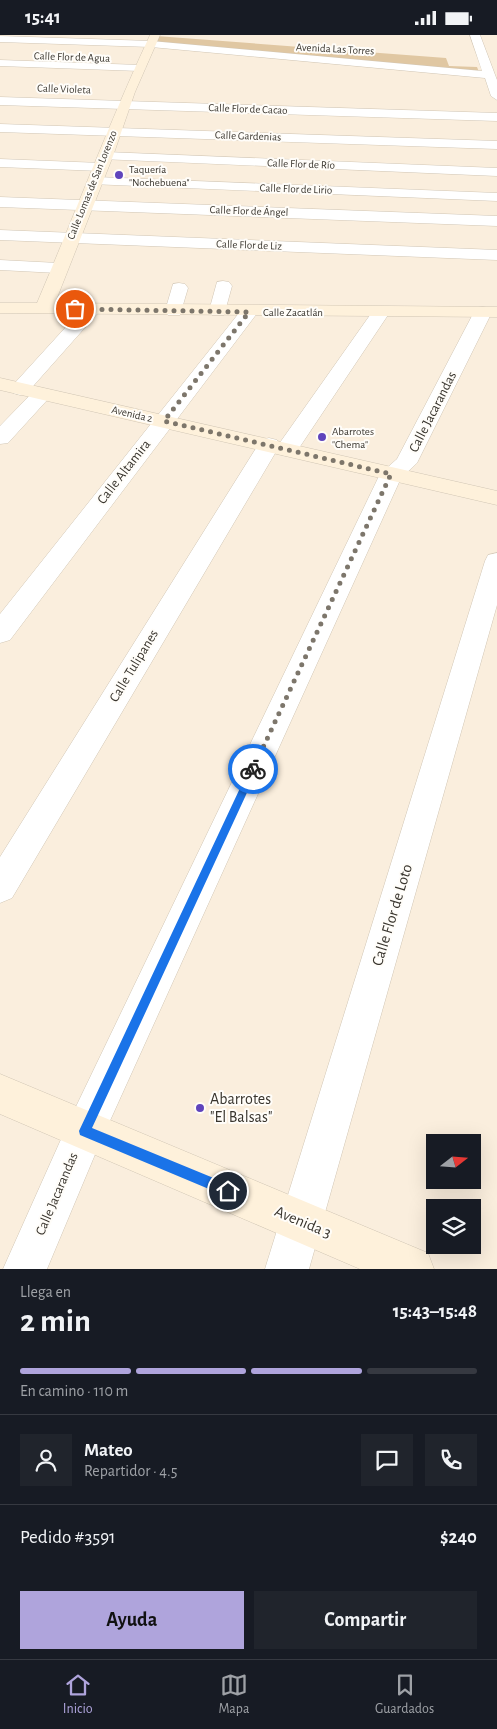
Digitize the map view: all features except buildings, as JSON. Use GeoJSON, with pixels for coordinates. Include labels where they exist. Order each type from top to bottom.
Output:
{"type":"FeatureCollection","features":[{"type":"Feature","properties":{"kind":"street","name":"Avenida Las Torres"},"geometry":{"type":"LineString","coordinates":[[128,35],[342,50]]}},
{"type":"Feature","properties":{"kind":"street"},"geometry":{"type":"LineString","coordinates":[[475,35],[479,57],[489,75],[497,96]]}},
{"type":"Feature","properties":{"kind":"street","name":"Avenida Las Torres"},"geometry":{"type":"LineString","coordinates":[[154,38],[184,46],[489,75]]}},
{"type":"Feature","properties":{"kind":"street"},"geometry":{"type":"LineString","coordinates":[[0,39],[154,38]]}},
{"type":"Feature","properties":{"kind":"street","name":"Calle Lomas de San Lorenzo"},"geometry":{"type":"LineString","coordinates":[[44,308],[58,267],[101,168],[123,106],[124,92],[142,63],[154,38]]}},
{"type":"Feature","properties":{"kind":"street","name":"Calle Flor de Agua"},"geometry":{"type":"LineString","coordinates":[[0,55],[142,63]]}},
{"type":"Feature","properties":{"kind":"street"},"geometry":{"type":"LineString","coordinates":[[0,63],[142,63]]}},
{"type":"Feature","properties":{"kind":"street","name":"Calle Flor de Cacao"},"geometry":{"type":"LineString","coordinates":[[0,101],[497,117]]}},
{"type":"Feature","properties":{"kind":"street","name":"Calle Gardenias"},"geometry":{"type":"LineString","coordinates":[[0,128],[497,145]]}},
{"type":"Feature","properties":{"kind":"street","name":"Calle Flor de Río"},"geometry":{"type":"LineString","coordinates":[[0,163],[101,168],[497,172]]}},
{"type":"Feature","properties":{"kind":"street","name":"Calle Flor de Lirio"},"geometry":{"type":"LineString","coordinates":[[101,168],[497,197]]}},
{"type":"Feature","properties":{"kind":"street","name":"Calle Flor de Ángel"},"geometry":{"type":"LineString","coordinates":[[0,202],[497,221]]}},
{"type":"Feature","properties":{"kind":"street","name":"Calle Flor de Liz"},"geometry":{"type":"LineString","coordinates":[[0,235],[497,255]]}},
{"type":"Feature","properties":{"kind":"street"},"geometry":{"type":"LineString","coordinates":[[0,265],[58,267]]}},
{"type":"Feature","properties":{"kind":"street"},"geometry":{"type":"LineString","coordinates":[[218,311],[223,285]]}},
{"type":"Feature","properties":{"kind":"street"},"geometry":{"type":"LineString","coordinates":[[174,311],[179,288]]}},
{"type":"Feature","properties":{"kind":"street","name":"Calle Zacatlán"},"geometry":{"type":"LineString","coordinates":[[0,308],[249,312],[490,312]]}},
{"type":"Feature","properties":{"kind":"street"},"geometry":{"type":"LineString","coordinates":[[10,387],[91,310]]}},
{"type":"Feature","properties":{"kind":"street","name":"Calle Altamira"},"geometry":{"type":"LineString","coordinates":[[0,633],[249,312]]}},
{"type":"Feature","properties":{"kind":"street","name":"Calle Tulipanes"},"geometry":{"type":"LineString","coordinates":[[0,887],[278,447],[381,312]]}},
{"type":"Feature","properties":{"kind":"street","name":"Calle Jacarandas"},"geometry":{"type":"LineString","coordinates":[[25,1269],[85,1131],[391,474],[406,463],[490,312]]}},
{"type":"Feature","properties":{"kind":"street","name":"Avenida 2"},"geometry":{"type":"LineString","coordinates":[[10,387],[497,498]]}},
{"type":"Feature","properties":{"kind":"street"},"geometry":{"type":"LineString","coordinates":[[0,438],[42,394]]}},
{"type":"Feature","properties":{"kind":"street","name":"Calle Flor de Loto"},"geometry":{"type":"LineString","coordinates":[[287,1269],[497,561]]}},
{"type":"Feature","properties":{"kind":"street","name":"Avenida 3"},"geometry":{"type":"LineString","coordinates":[[0,1094],[412,1269]]}},
{"type":"Feature","properties":{"kind":"shaded area"},"geometry":{"type":"Polygon","coordinates":[[[156,36],[446,58],[449,66],[477,67],[479,72],[153,44],[156,36]]]}},
{"type":"Feature","properties":{"kind":"way so far"},"geometry":{"type":"LineString","coordinates":[[75,309],[249,312],[164,421],[391,474],[253,769]]}},
{"type":"Feature","properties":{"kind":"place","name":"Taquería \"Nochebuena\""},"geometry":{"type":"Point","coordinates":[119,175]}},
{"type":"Feature","properties":{"kind":"place","name":"Abarrotes \"Chema\""},"geometry":{"type":"Point","coordinates":[322,437]}},
{"type":"Feature","properties":{"kind":"place","name":"Abarrotes \"El Balsas\""},"geometry":{"type":"Point","coordinates":[200,1108]}},
{"type":"Feature","properties":{"kind":"route"},"geometry":{"type":"LineString","coordinates":[[228,1191],[85,1131],[253,769]]}}]}
